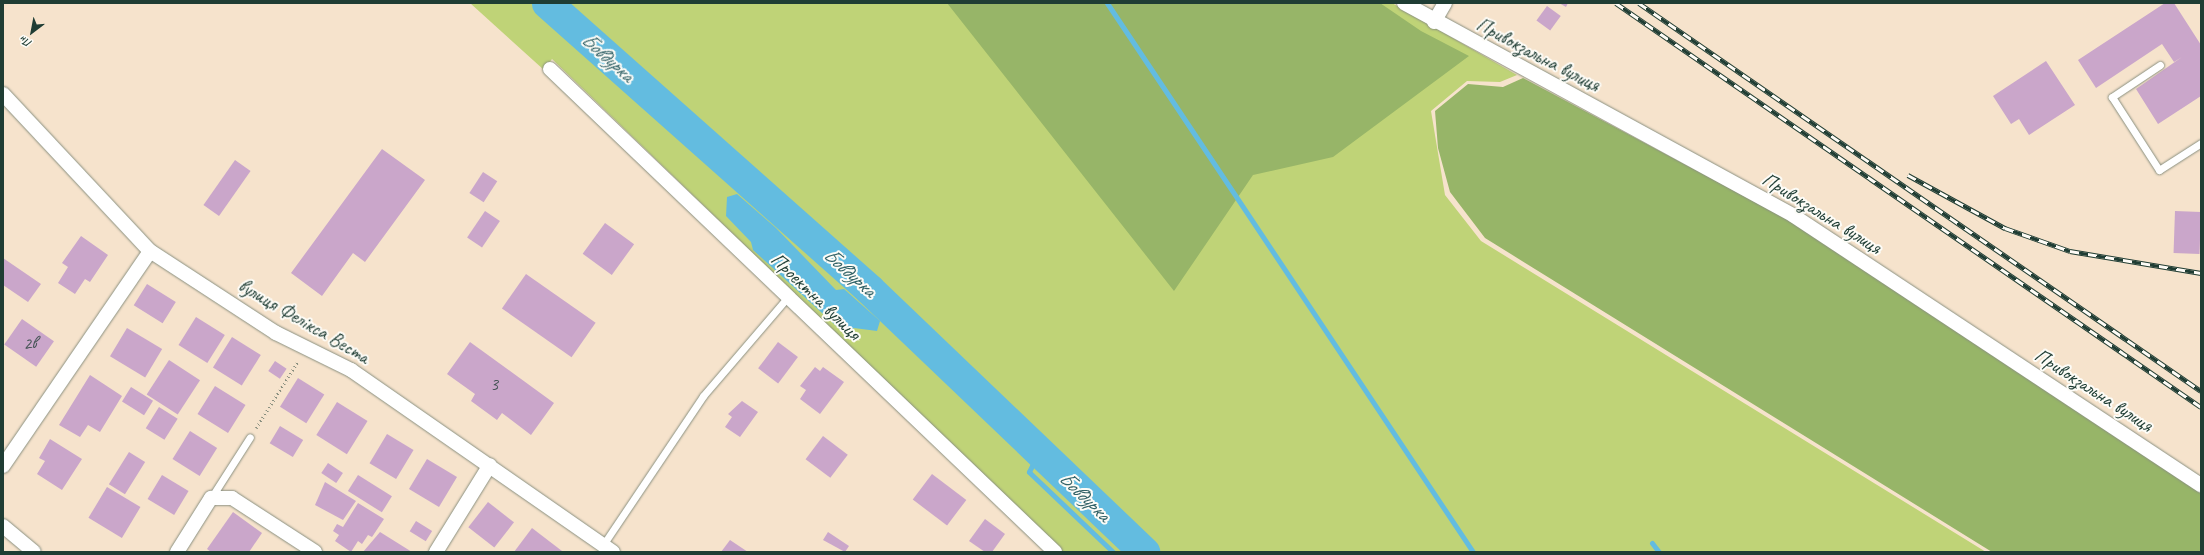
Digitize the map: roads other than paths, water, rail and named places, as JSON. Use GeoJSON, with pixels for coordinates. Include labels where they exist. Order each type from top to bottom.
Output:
{"type":"FeatureCollection","features":[{"type":"Feature","properties":{"kind":"street","name":"Привокзальна вулиця"},"geometry":{"type":"LineString","coordinates":[[1404,3],[1434,22],[1794,216],[2201,485]]}},
{"type":"Feature","properties":{"kind":"street"},"geometry":{"type":"LineString","coordinates":[[1434,22],[1445,3]]}},
{"type":"Feature","properties":{"kind":"street","name":"Проектна вулиця"},"geometry":{"type":"LineString","coordinates":[[550,69],[1055,552]]}},
{"type":"Feature","properties":{"kind":"street","name":"вулиця Фелікса Веста"},"geometry":{"type":"LineString","coordinates":[[3,94],[150,251],[276,333],[351,370],[608,548]]}},
{"type":"Feature","properties":{"kind":"street"},"geometry":{"type":"LineString","coordinates":[[3,466],[150,251]]}},
{"type":"Feature","properties":{"kind":"street"},"geometry":{"type":"LineString","coordinates":[[436,552],[490,465]]}},
{"type":"Feature","properties":{"kind":"street"},"geometry":{"type":"LineString","coordinates":[[177,552],[211,498],[232,498],[249,506],[315,552]]}},
{"type":"Feature","properties":{"kind":"street"},"geometry":{"type":"LineString","coordinates":[[3,526],[34,552]]}},
{"type":"Feature","properties":{"kind":"lane"},"geometry":{"type":"LineString","coordinates":[[2160,66],[2112,97],[2159,170],[2201,143]]}},
{"type":"Feature","properties":{"kind":"lane"},"geometry":{"type":"LineString","coordinates":[[608,548],[702,396],[788,297]]}},
{"type":"Feature","properties":{"kind":"lane"},"geometry":{"type":"LineString","coordinates":[[211,498],[250,437]]}},
{"type":"Feature","properties":{"kind":"water"},"geometry":{"type":"Polygon","coordinates":[[[737,194],[776,228],[836,290],[844,289],[880,321],[877,331],[854,328],[845,334],[753,250],[751,242],[726,216],[727,197],[737,194]]]}},
{"type":"Feature","properties":{"kind":"waterway","name":"Бовдурка"},"geometry":{"type":"LineString","coordinates":[[547,3],[869,289],[1144,552]]}},
{"type":"Feature","properties":{"kind":"waterway"},"geometry":{"type":"LineString","coordinates":[[1107,3],[1473,552]]}},
{"type":"Feature","properties":{"kind":"waterway"},"geometry":{"type":"LineString","coordinates":[[1039,452],[1029,472],[1113,552]]}},
{"type":"Feature","properties":{"kind":"waterway"},"geometry":{"type":"LineString","coordinates":[[1652,543],[1659,552]]}},
{"type":"Feature","properties":{"kind":"railway"},"geometry":{"type":"LineString","coordinates":[[1616,3],[2201,407]]}},
{"type":"Feature","properties":{"kind":"railway"},"geometry":{"type":"LineString","coordinates":[[1639,3],[2201,391]]}},
{"type":"Feature","properties":{"kind":"railway"},"geometry":{"type":"LineString","coordinates":[[1908,175],[2005,228],[2070,251],[2201,273]]}}]}
